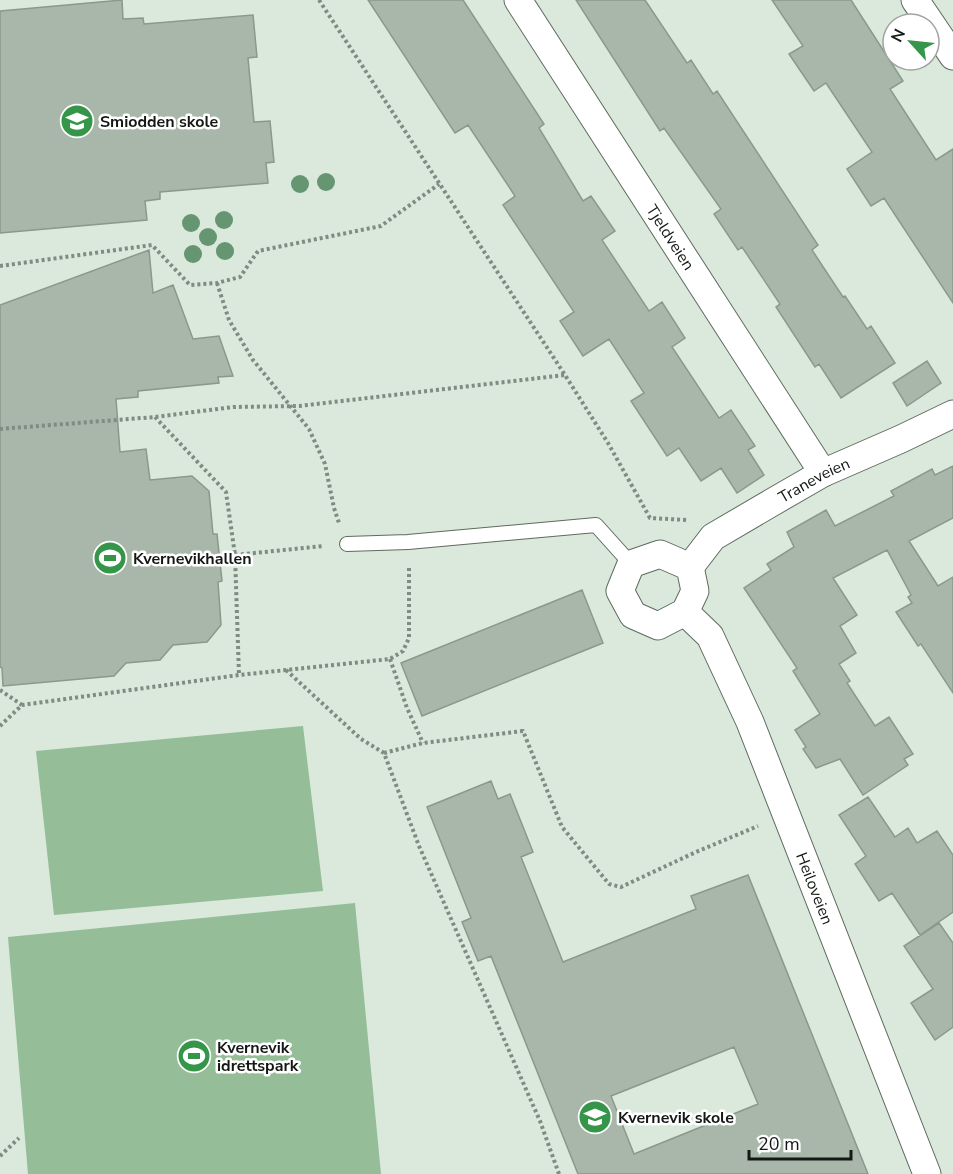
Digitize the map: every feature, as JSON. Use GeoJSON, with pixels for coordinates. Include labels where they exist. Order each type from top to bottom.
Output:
{"type":"FeatureCollection","features":[{"type":"Feature","properties":{"kind":"street","name":"Tjeldveien"},"geometry":{"type":"LineString","coordinates":[[518,0],[824,473]]}},
{"type":"Feature","properties":{"kind":"street"},"geometry":{"type":"LineString","coordinates":[[915,0],[953,57]]}},
{"type":"Feature","properties":{"kind":"street","name":"Traneveien"},"geometry":{"type":"LineString","coordinates":[[690,567],[713,537],[824,473],[953,414]]}},
{"type":"Feature","properties":{"kind":"street"},"geometry":{"type":"LineString","coordinates":[[660,554],[690,567],[695,591],[685,612],[658,626],[633,615],[620,591],[631,564],[660,554]]}},
{"type":"Feature","properties":{"kind":"street","name":"Heiloveien"},"geometry":{"type":"LineString","coordinates":[[685,612],[710,636],[750,722],[927,1174]]}},
{"type":"Feature","properties":{"kind":"lane"},"geometry":{"type":"LineString","coordinates":[[347,544],[408,542],[596,525],[631,564]]}},
{"type":"Feature","properties":{"kind":"path"},"geometry":{"type":"LineString","coordinates":[[319,0],[565,375],[608,443],[650,518],[702,520],[713,537]]}},
{"type":"Feature","properties":{"kind":"path"},"geometry":{"type":"LineString","coordinates":[[0,266],[152,245],[190,285],[217,283],[240,277],[258,251],[381,226],[438,184]]}},
{"type":"Feature","properties":{"kind":"path"},"geometry":{"type":"LineString","coordinates":[[217,283],[229,320],[253,360],[309,429],[325,464],[334,508],[347,544],[235,555]]}},
{"type":"Feature","properties":{"kind":"path"},"geometry":{"type":"LineString","coordinates":[[0,429],[155,417],[233,407],[290,406],[349,401],[565,375]]}},
{"type":"Feature","properties":{"kind":"path"},"geometry":{"type":"LineString","coordinates":[[155,417],[226,492],[235,555],[239,675]]}},
{"type":"Feature","properties":{"kind":"path"},"geometry":{"type":"LineString","coordinates":[[0,726],[22,705],[239,675],[390,659],[403,651],[410,638],[408,542]]}},
{"type":"Feature","properties":{"kind":"path"},"geometry":{"type":"LineString","coordinates":[[390,659],[407,708],[423,743]]}},
{"type":"Feature","properties":{"kind":"path"},"geometry":{"type":"LineString","coordinates":[[286,670],[361,739],[384,753],[419,846],[540,1121],[559,1174]]}},
{"type":"Feature","properties":{"kind":"path"},"geometry":{"type":"LineString","coordinates":[[0,690],[22,705]]}},
{"type":"Feature","properties":{"kind":"path"},"geometry":{"type":"LineString","coordinates":[[384,753],[423,743],[523,731],[562,827],[609,884],[621,887],[786,814]]}},
{"type":"Feature","properties":{"kind":"path"},"geometry":{"type":"LineString","coordinates":[[0,1156],[19,1138]]}},
{"type":"Feature","properties":{"kind":"green space"},"geometry":{"type":"Polygon","coordinates":[[[303,726],[323,891],[54,915],[36,751],[303,726]]]}},
{"type":"Feature","properties":{"kind":"green space","name":"Kvernevik idrettspark"},"geometry":{"type":"Polygon","coordinates":[[[355,903],[381,1174],[28,1174],[8,937],[355,903]]]}},
{"type":"Feature","properties":{"kind":"building"},"geometry":{"type":"Polygon","coordinates":[[[122,0],[123,19],[143,18],[144,24],[253,15],[257,57],[248,58],[254,122],[270,121],[274,162],[266,163],[268,183],[160,192],[160,199],[145,201],[147,220],[0,233],[0,11],[122,0]]]}},
{"type":"Feature","properties":{"kind":"building"},"geometry":{"type":"Polygon","coordinates":[[[368,0],[463,0],[544,124],[539,128],[583,201],[591,196],[615,231],[602,240],[649,311],[662,302],[685,338],[672,347],[719,418],[731,410],[755,446],[748,450],[764,475],[737,493],[721,468],[701,481],[679,448],[667,456],[631,401],[644,393],[609,339],[583,356],[560,321],[574,312],[503,205],[515,196],[468,125],[455,133],[368,0]]]}},
{"type":"Feature","properties":{"kind":"building"},"geometry":{"type":"Polygon","coordinates":[[[576,0],[645,0],[687,63],[691,60],[713,94],[717,91],[818,245],[812,250],[843,297],[845,296],[867,329],[871,326],[895,363],[841,398],[819,364],[815,367],[776,307],[780,304],[742,247],[738,250],[714,214],[721,209],[664,128],[660,131],[576,0]]]}},
{"type":"Feature","properties":{"kind":"building"},"geometry":{"type":"Polygon","coordinates":[[[772,0],[851,0],[881,47],[881,72],[897,72],[903,81],[890,89],[936,160],[953,149],[953,303],[884,198],[871,206],[847,169],[872,152],[826,83],[814,91],[789,54],[803,46],[772,0]]]}},
{"type":"Feature","properties":{"kind":"building","name":"Kvernevikhallen"},"geometry":{"type":"Polygon","coordinates":[[[149,250],[153,293],[173,285],[193,339],[219,336],[233,376],[218,377],[219,383],[138,391],[138,397],[116,399],[120,452],[146,449],[150,480],[192,476],[209,491],[213,534],[217,534],[222,581],[218,582],[221,625],[207,642],[173,645],[160,660],[126,663],[114,676],[3,686],[2,668],[0,667],[0,305],[149,250]]]}},
{"type":"Feature","properties":{"kind":"building"},"geometry":{"type":"Polygon","coordinates":[[[927,361],[941,383],[907,406],[893,383],[927,361]]]}},
{"type":"Feature","properties":{"kind":"building"},"geometry":{"type":"Polygon","coordinates":[[[953,466],[953,518],[909,541],[938,586],[953,577],[953,693],[921,644],[918,646],[896,612],[912,603],[908,597],[911,595],[887,550],[833,578],[857,615],[840,626],[856,653],[839,664],[850,681],[847,683],[875,726],[889,717],[913,754],[904,759],[908,765],[863,795],[840,759],[816,768],[803,749],[806,747],[795,730],[820,714],[793,671],[797,668],[744,588],[771,570],[767,564],[794,547],[787,532],[826,510],[835,526],[894,496],[891,491],[932,469],[935,475],[953,466]]]}},
{"type":"Feature","properties":{"kind":"building"},"geometry":{"type":"Polygon","coordinates":[[[582,590],[603,643],[422,716],[401,663],[582,590]]]}},
{"type":"Feature","properties":{"kind":"building"},"geometry":{"type":"Polygon","coordinates":[[[491,781],[498,799],[510,794],[533,852],[521,857],[563,962],[696,909],[691,896],[748,875],[868,1174],[578,1174],[491,956],[478,961],[462,922],[471,918],[427,807],[491,781]],[[734,1047],[611,1096],[634,1154],[758,1104],[734,1047]]]}},
{"type":"Feature","properties":{"kind":"building"},"geometry":{"type":"Polygon","coordinates":[[[868,797],[895,837],[908,828],[917,843],[937,831],[953,855],[953,912],[920,935],[892,893],[879,901],[855,864],[866,856],[839,815],[868,797]]]}},
{"type":"Feature","properties":{"kind":"building"},"geometry":{"type":"Polygon","coordinates":[[[939,923],[953,943],[953,1027],[935,1040],[911,1003],[933,989],[904,946],[939,923]]]}},
{"type":"Feature","properties":{"kind":"place","name":"Smiodden skole"},"geometry":{"type":"Point","coordinates":[77,121]}},
{"type":"Feature","properties":{"kind":"place","name":"Kvernevikhallen"},"geometry":{"type":"Point","coordinates":[110,558]}},
{"type":"Feature","properties":{"kind":"place","name":"Kvernevik idrettspark"},"geometry":{"type":"Point","coordinates":[194,1056]}},
{"type":"Feature","properties":{"kind":"place","name":"Kvernevik skole"},"geometry":{"type":"Point","coordinates":[595,1117]}}]}
